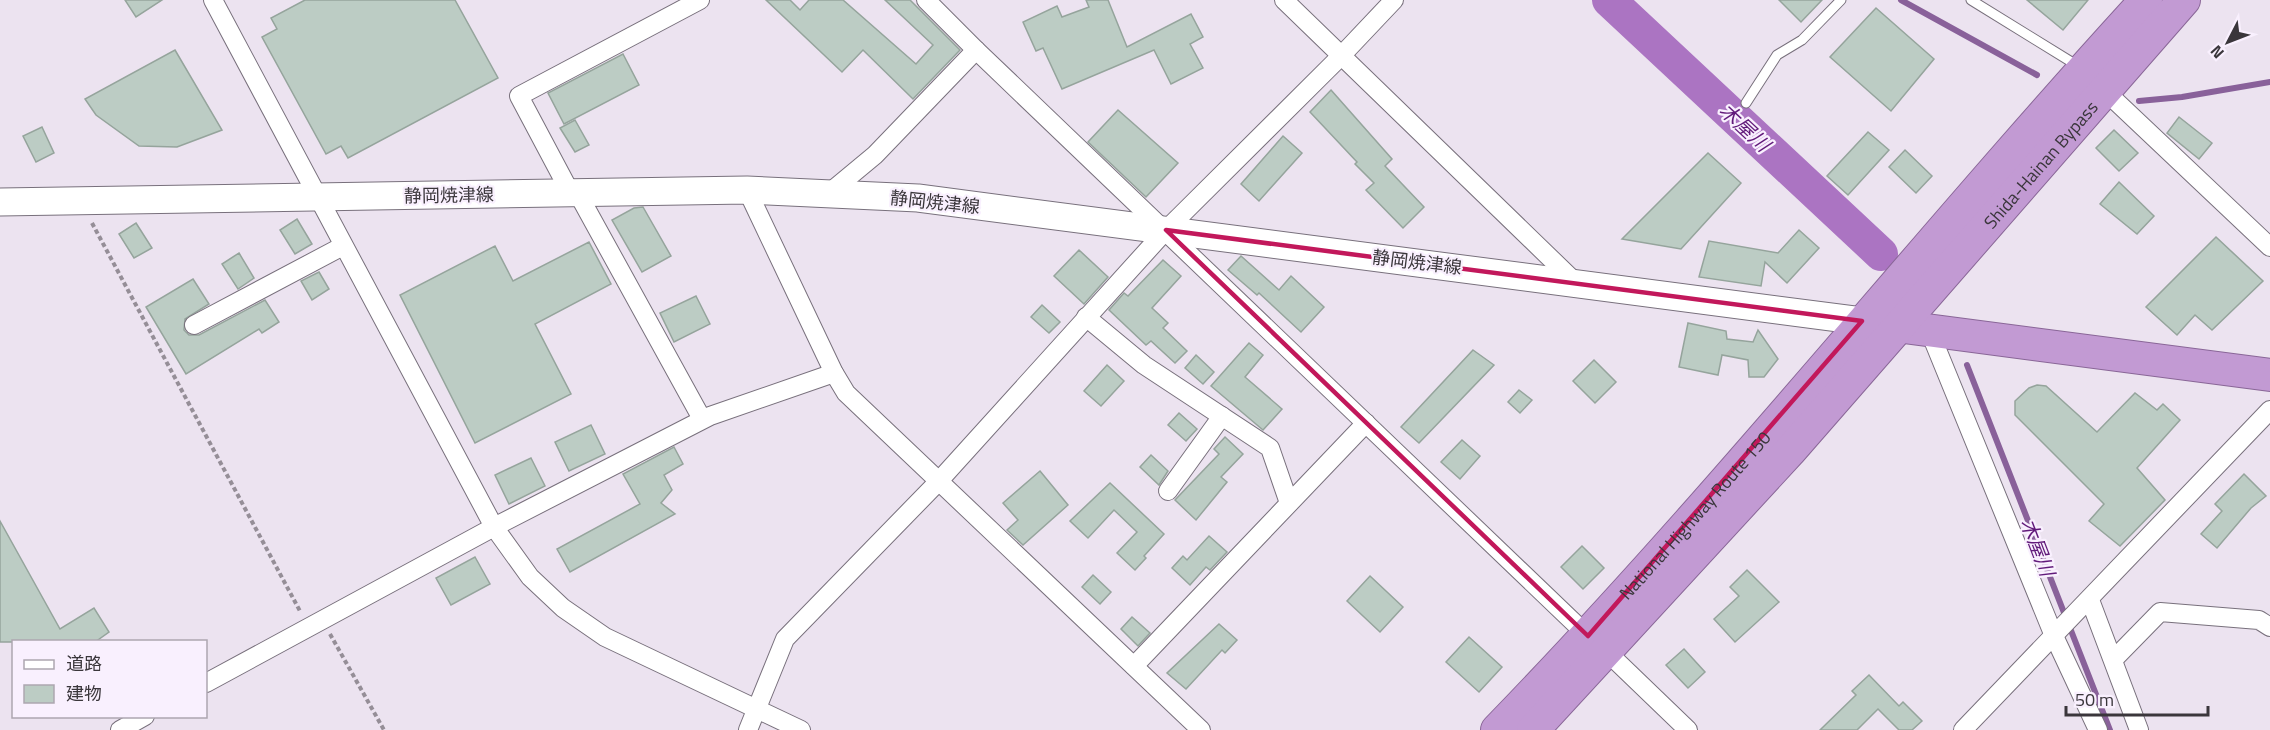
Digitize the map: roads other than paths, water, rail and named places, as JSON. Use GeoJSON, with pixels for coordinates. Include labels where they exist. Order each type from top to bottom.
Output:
{"type":"FeatureCollection","features":[{"type":"Feature","properties":{"kind":"highway","name":"Shida-Hainan Bypass"},"geometry":{"type":"LineString","coordinates":[[1863,321],[2146,0]]}},
{"type":"Feature","properties":{"kind":"highway","name":"Shida-Hainan Bypass"},"geometry":{"type":"LineString","coordinates":[[1897,327],[2184,0]]}},
{"type":"Feature","properties":{"kind":"highway"},"geometry":{"type":"LineString","coordinates":[[1863,321],[2270,375]]}},
{"type":"Feature","properties":{"kind":"highway","name":"National Highway Route 150"},"geometry":{"type":"LineString","coordinates":[[1533,730],[1598,644],[1863,321]]}},
{"type":"Feature","properties":{"kind":"highway","name":"National Highway Route 150"},"geometry":{"type":"LineString","coordinates":[[1497,730],[1598,644],[1790,450],[1897,327]]}},
{"type":"Feature","properties":{"kind":"main road","name":"静岡焼津線"},"geometry":{"type":"LineString","coordinates":[[0,202],[747,190],[918,198],[1863,321]]}},
{"type":"Feature","properties":{"kind":"street"},"geometry":{"type":"LineString","coordinates":[[213,0],[494,527],[530,577],[563,608],[605,637],[801,730]]}},
{"type":"Feature","properties":{"kind":"street"},"geometry":{"type":"LineString","coordinates":[[700,0],[519,96],[702,420]]}},
{"type":"Feature","properties":{"kind":"street"},"geometry":{"type":"LineString","coordinates":[[926,0],[1689,730]]}},
{"type":"Feature","properties":{"kind":"street"},"geometry":{"type":"LineString","coordinates":[[1284,0],[1575,282]]}},
{"type":"Feature","properties":{"kind":"street"},"geometry":{"type":"LineString","coordinates":[[748,730],[785,639],[938,482],[1166,230],[1394,0]]}},
{"type":"Feature","properties":{"kind":"street"},"geometry":{"type":"LineString","coordinates":[[828,194],[874,155],[976,50]]}},
{"type":"Feature","properties":{"kind":"street"},"geometry":{"type":"LineString","coordinates":[[2105,91],[2270,247]]}},
{"type":"Feature","properties":{"kind":"street"},"geometry":{"type":"LineString","coordinates":[[747,190],[834,373],[846,393],[1201,730]]}},
{"type":"Feature","properties":{"kind":"street"},"geometry":{"type":"LineString","coordinates":[[194,325],[343,246]]}},
{"type":"Feature","properties":{"kind":"street"},"geometry":{"type":"LineString","coordinates":[[1086,316],[1144,365],[1270,448],[1289,504]]}},
{"type":"Feature","properties":{"kind":"street"},"geometry":{"type":"LineString","coordinates":[[1929,330],[2054,636],[2098,730]]}},
{"type":"Feature","properties":{"kind":"street"},"geometry":{"type":"LineString","coordinates":[[207,682],[494,527],[702,420],[834,373]]}},
{"type":"Feature","properties":{"kind":"street"},"geometry":{"type":"LineString","coordinates":[[1963,730],[2270,410]]}},
{"type":"Feature","properties":{"kind":"street"},"geometry":{"type":"LineString","coordinates":[[1168,491],[1222,416]]}},
{"type":"Feature","properties":{"kind":"street"},"geometry":{"type":"LineString","coordinates":[[1134,666],[1366,423]]}},
{"type":"Feature","properties":{"kind":"street"},"geometry":{"type":"LineString","coordinates":[[2090,600],[2139,730]]}},
{"type":"Feature","properties":{"kind":"street"},"geometry":{"type":"LineString","coordinates":[[2114,659],[2160,612],[2259,620],[2270,627]]}},
{"type":"Feature","properties":{"kind":"street"},"geometry":{"type":"LineString","coordinates":[[120,730],[142,718]]}},
{"type":"Feature","properties":{"kind":"lane"},"geometry":{"type":"LineString","coordinates":[[1746,103],[1777,55],[1802,40],[1841,0]]}},
{"type":"Feature","properties":{"kind":"lane"},"geometry":{"type":"LineString","coordinates":[[1971,0],[2083,69]]}},
{"type":"Feature","properties":{"kind":"waterway","name":"木屋川"},"geometry":{"type":"LineString","coordinates":[[1609,0],[1881,254]]}},
{"type":"Feature","properties":{"kind":"waterway"},"geometry":{"type":"LineString","coordinates":[[1901,0],[2037,75]]}},
{"type":"Feature","properties":{"kind":"waterway"},"geometry":{"type":"LineString","coordinates":[[2139,101],[2182,97],[2270,82]]}},
{"type":"Feature","properties":{"kind":"waterway","name":"木屋川"},"geometry":{"type":"LineString","coordinates":[[1967,365],[2110,730]]}}]}
